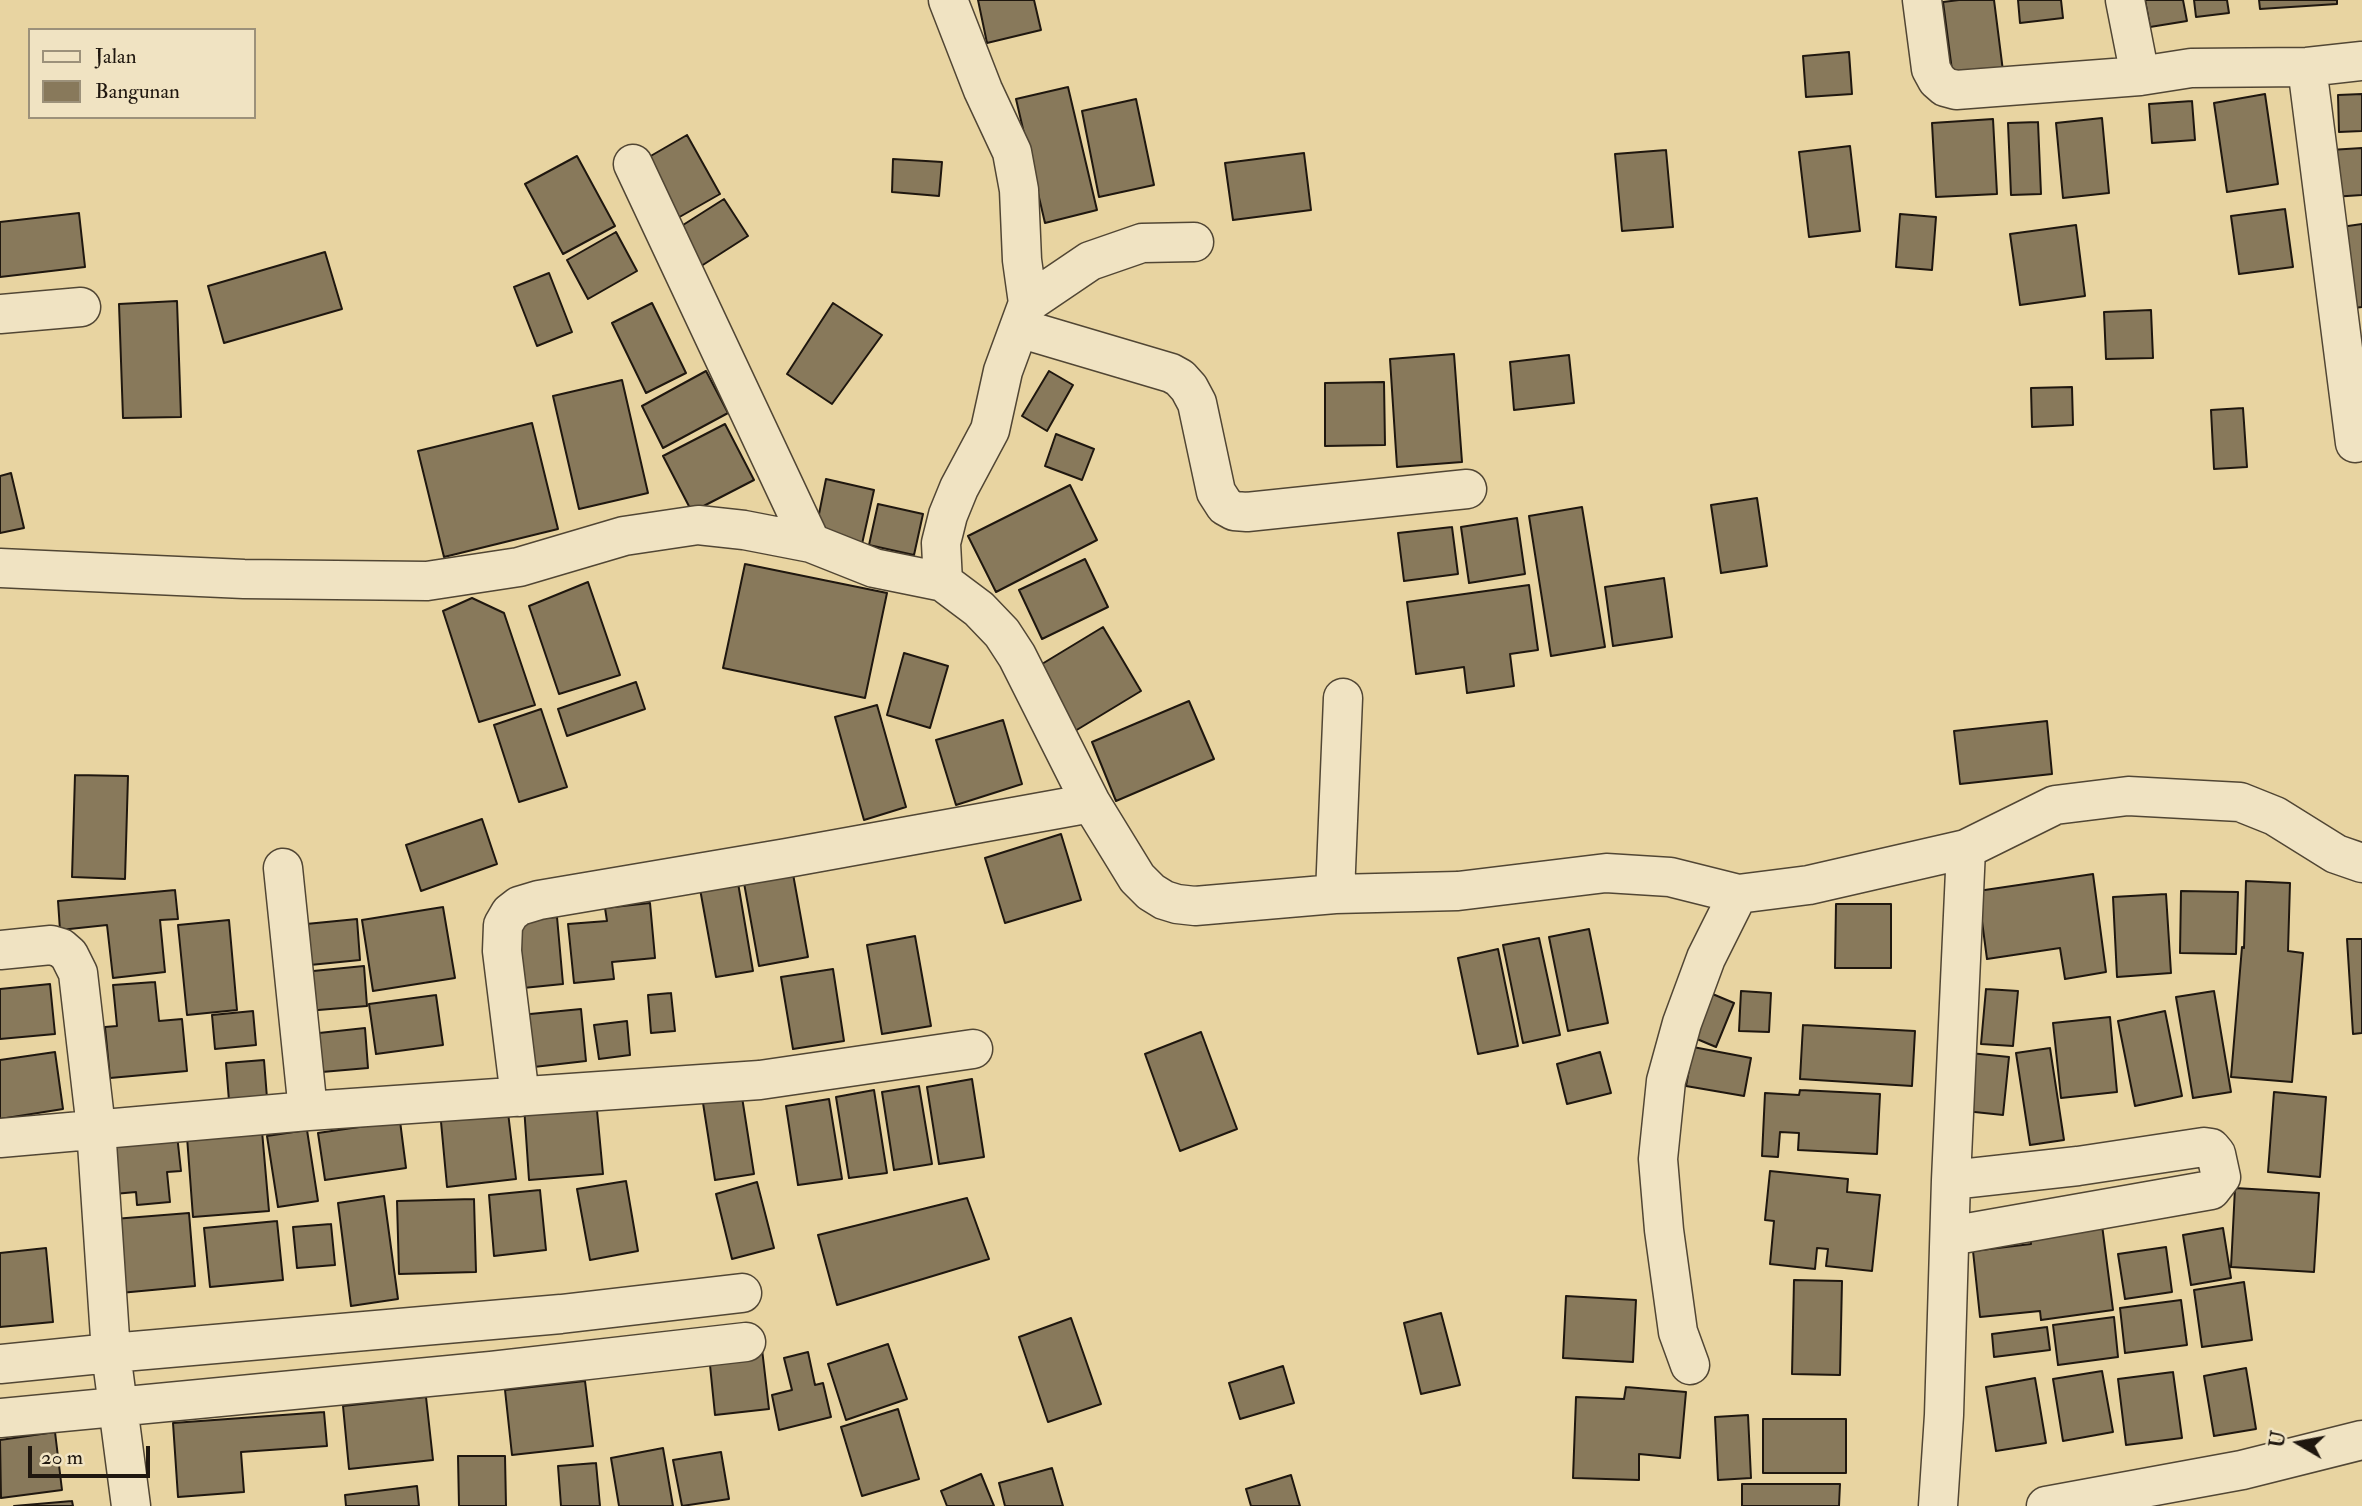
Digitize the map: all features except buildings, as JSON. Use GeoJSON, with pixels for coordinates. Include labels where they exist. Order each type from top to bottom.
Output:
{"type":"FeatureCollection","features":[{"type":"Feature","properties":{"kind":"street"},"geometry":{"type":"LineString","coordinates":[[943,582],[941,543],[948,515],[990,430],[1003,371],[1023,316],[1019,190],[1012,152],[983,90],[948,0]]}},
{"type":"Feature","properties":{"kind":"street"},"geometry":{"type":"LineString","coordinates":[[1922,0],[1931,69],[1945,87],[1956,90],[2140,76],[2191,68],[2307,67],[2362,61]]}},
{"type":"Feature","properties":{"kind":"street"},"geometry":{"type":"LineString","coordinates":[[2126,0],[2140,76]]}},
{"type":"Feature","properties":{"kind":"street"},"geometry":{"type":"LineString","coordinates":[[2307,67],[2355,443]]}},
{"type":"Feature","properties":{"kind":"street"},"geometry":{"type":"LineString","coordinates":[[633,164],[811,543]]}},
{"type":"Feature","properties":{"kind":"street"},"geometry":{"type":"LineString","coordinates":[[1023,316],[1090,261],[1142,243],[1194,242]]}},
{"type":"Feature","properties":{"kind":"street"},"geometry":{"type":"LineString","coordinates":[[0,314],[81,307]]}},
{"type":"Feature","properties":{"kind":"street"},"geometry":{"type":"LineString","coordinates":[[1023,316],[1180,378],[1197,403],[1216,492],[1225,506],[1234,511],[1247,512],[1467,489]]}},
{"type":"Feature","properties":{"kind":"street"},"geometry":{"type":"LineString","coordinates":[[0,568],[244,579],[427,581],[519,567],[624,536],[698,525],[744,530],[811,543],[874,568],[943,582],[979,609],[1010,644],[1091,803],[1137,878],[1164,900],[1195,905],[1335,894],[1458,891],[1606,873],[1670,877],[1738,894],[1809,885],[1965,849],[2055,805],[2129,796],[2240,802],[2275,816],[2336,854],[2362,863]]}},
{"type":"Feature","properties":{"kind":"street"},"geometry":{"type":"LineString","coordinates":[[1335,894],[1343,698]]}},
{"type":"Feature","properties":{"kind":"street"},"geometry":{"type":"LineString","coordinates":[[520,1097],[502,951],[503,925],[510,913],[519,906],[539,900],[1091,803]]}},
{"type":"Feature","properties":{"kind":"street"},"geometry":{"type":"LineString","coordinates":[[1938,1506],[1944,1415],[1965,849]]}},
{"type":"Feature","properties":{"kind":"street"},"geometry":{"type":"LineString","coordinates":[[283,868],[308,1111]]}},
{"type":"Feature","properties":{"kind":"street"},"geometry":{"type":"LineString","coordinates":[[1690,1365],[1678,1332],[1664,1230],[1658,1159],[1666,1081],[1682,1023],[1706,958],[1738,894]]}},
{"type":"Feature","properties":{"kind":"street"},"geometry":{"type":"LineString","coordinates":[[0,950],[51,945],[61,948],[69,955],[78,973],[96,1128],[111,1353],[131,1506]]}},
{"type":"Feature","properties":{"kind":"street"},"geometry":{"type":"LineString","coordinates":[[0,1138],[308,1111],[761,1080],[974,1049]]}},
{"type":"Feature","properties":{"kind":"street"},"geometry":{"type":"LineString","coordinates":[[1950,1236],[2211,1190],[2221,1177],[2216,1154],[2211,1148],[2204,1147],[1951,1181]]}},
{"type":"Feature","properties":{"kind":"street"},"geometry":{"type":"LineString","coordinates":[[0,1364],[484,1321],[742,1293]]}},
{"type":"Feature","properties":{"kind":"street"},"geometry":{"type":"LineString","coordinates":[[484,1321],[491,1371]]}},
{"type":"Feature","properties":{"kind":"street"},"geometry":{"type":"LineString","coordinates":[[0,1419],[491,1371],[746,1342]]}},
{"type":"Feature","properties":{"kind":"street"},"geometry":{"type":"LineString","coordinates":[[2046,1506],[2242,1470],[2362,1440]]}}]}
